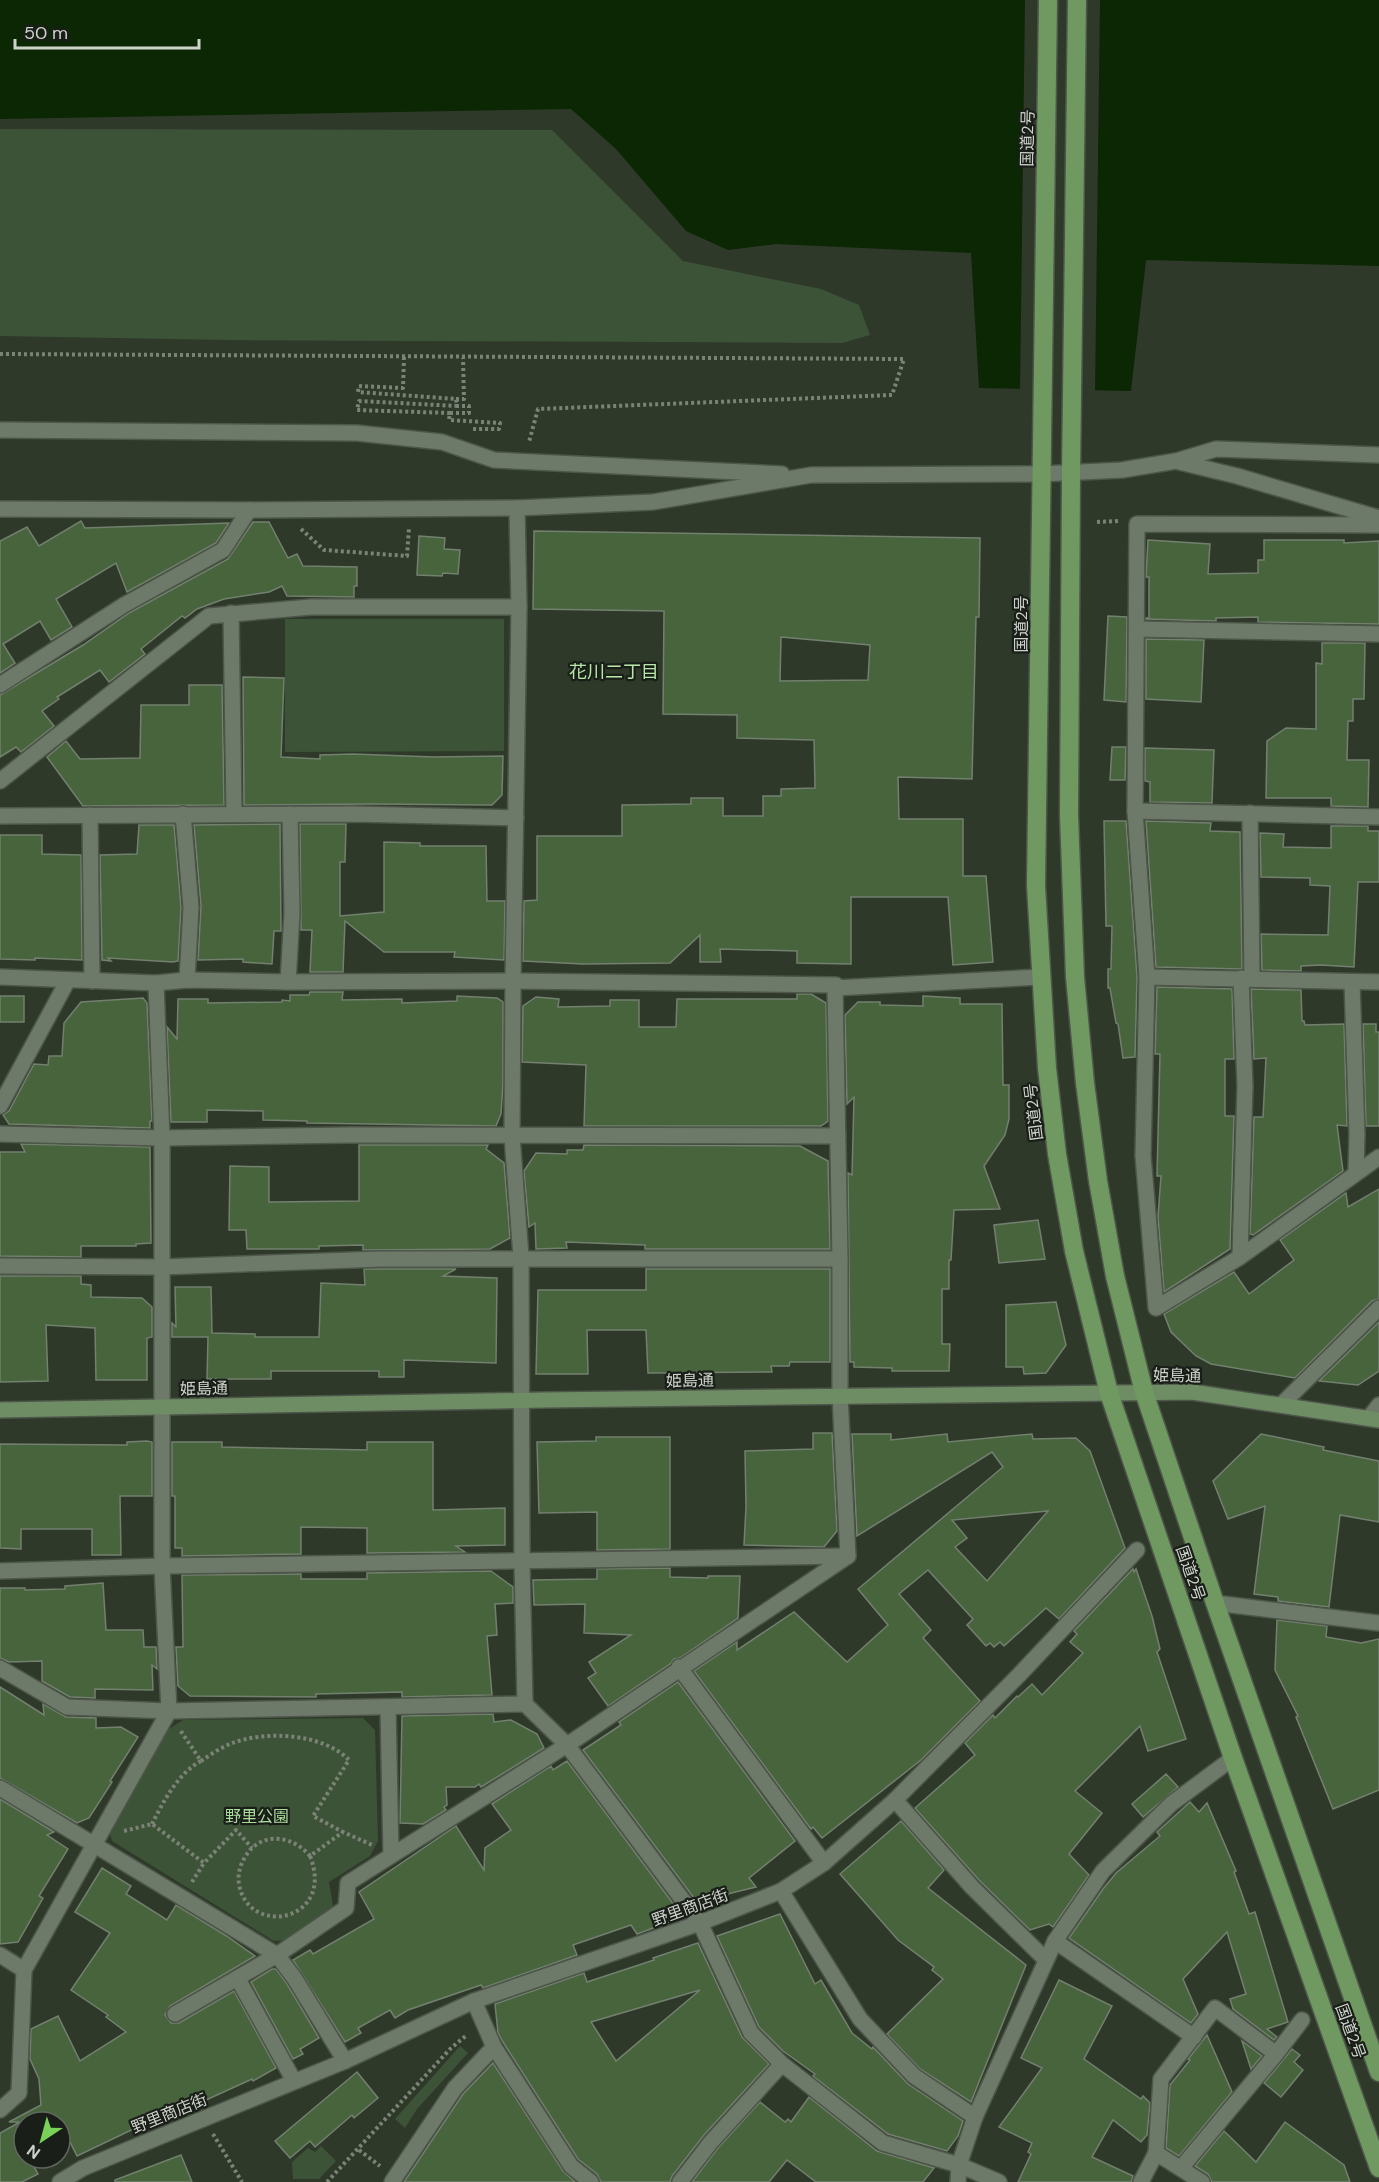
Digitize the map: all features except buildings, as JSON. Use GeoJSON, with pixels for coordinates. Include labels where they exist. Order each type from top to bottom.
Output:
{"type":"FeatureCollection","features":[{"type":"Feature","properties":{"kind":"highway","name":"国道2号"},"geometry":{"type":"LineString","coordinates":[[1048,0],[1041,474],[1041,659],[1036,886],[1047,1068],[1057,1154],[1074,1251],[1109,1393],[1233,1758],[1379,2168]]}},
{"type":"Feature","properties":{"kind":"highway","name":"国道2号"},"geometry":{"type":"LineString","coordinates":[[1077,0],[1068,814],[1075,977],[1085,1083],[1098,1181],[1115,1276],[1143,1392],[1379,2072]]}},
{"type":"Feature","properties":{"kind":"main road","name":"姫島通"},"geometry":{"type":"LineString","coordinates":[[0,1410],[523,1400],[1199,1392],[1374,1419]]}},
{"type":"Feature","properties":{"kind":"street"},"geometry":{"type":"LineString","coordinates":[[0,430],[357,433],[442,442],[494,460],[811,476],[1071,474],[1122,470],[1176,461],[1216,449],[1379,455]]}},
{"type":"Feature","properties":{"kind":"street"},"geometry":{"type":"LineString","coordinates":[[1176,461],[1237,476],[1379,518]]}},
{"type":"Feature","properties":{"kind":"street"},"geometry":{"type":"LineString","coordinates":[[0,509],[517,508],[653,502],[811,476]]}},
{"type":"Feature","properties":{"kind":"street"},"geometry":{"type":"LineString","coordinates":[[517,508],[519,608],[512,1136],[521,1257],[525,1704],[567,1745],[700,1923],[751,2032],[782,2064],[884,2143],[959,2165],[999,2182]]}},
{"type":"Feature","properties":{"kind":"street"},"geometry":{"type":"LineString","coordinates":[[0,685],[124,605],[223,550],[249,510]]}},
{"type":"Feature","properties":{"kind":"street"},"geometry":{"type":"LineString","coordinates":[[1379,525],[1137,524],[1135,811],[1147,977],[1143,1156],[1156,1308],[1240,1257],[1379,1157]]}},
{"type":"Feature","properties":{"kind":"street"},"geometry":{"type":"LineString","coordinates":[[0,781],[209,616],[311,607],[519,608]]}},
{"type":"Feature","properties":{"kind":"street"},"geometry":{"type":"LineString","coordinates":[[231,613],[234,814]]}},
{"type":"Feature","properties":{"kind":"street"},"geometry":{"type":"LineString","coordinates":[[1137,629],[1379,634]]}},
{"type":"Feature","properties":{"kind":"street"},"geometry":{"type":"LineString","coordinates":[[1135,811],[1379,817]]}},
{"type":"Feature","properties":{"kind":"street"},"geometry":{"type":"LineString","coordinates":[[1240,1257],[1250,813]]}},
{"type":"Feature","properties":{"kind":"street"},"geometry":{"type":"LineString","coordinates":[[183,814],[191,907],[187,980]]}},
{"type":"Feature","properties":{"kind":"street"},"geometry":{"type":"LineString","coordinates":[[0,816],[290,814],[516,818]]}},
{"type":"Feature","properties":{"kind":"street"},"geometry":{"type":"LineString","coordinates":[[288,982],[292,913],[290,814]]}},
{"type":"Feature","properties":{"kind":"street"},"geometry":{"type":"LineString","coordinates":[[90,815],[92,981]]}},
{"type":"Feature","properties":{"kind":"street"},"geometry":{"type":"LineString","coordinates":[[0,977],[156,983],[187,980],[513,981],[824,985],[836,986],[835,988],[1041,977]]}},
{"type":"Feature","properties":{"kind":"street"},"geometry":{"type":"LineString","coordinates":[[1147,977],[1379,982]]}},
{"type":"Feature","properties":{"kind":"street"},"geometry":{"type":"LineString","coordinates":[[0,1107],[68,980]]}},
{"type":"Feature","properties":{"kind":"street"},"geometry":{"type":"LineString","coordinates":[[1352,982],[1356,1172]]}},
{"type":"Feature","properties":{"kind":"street"},"geometry":{"type":"LineString","coordinates":[[0,2110],[19,2093],[24,1970],[169,1711],[162,1566],[164,1407],[162,1138],[156,983]]}},
{"type":"Feature","properties":{"kind":"street"},"geometry":{"type":"LineString","coordinates":[[835,988],[840,1396],[848,1556]]}},
{"type":"Feature","properties":{"kind":"street"},"geometry":{"type":"LineString","coordinates":[[0,1134],[162,1138],[348,1135],[838,1136]]}},
{"type":"Feature","properties":{"kind":"street"},"geometry":{"type":"LineString","coordinates":[[0,1266],[162,1268],[380,1258],[840,1259]]}},
{"type":"Feature","properties":{"kind":"street"},"geometry":{"type":"LineString","coordinates":[[1282,1404],[1379,1308]]}},
{"type":"Feature","properties":{"kind":"street"},"geometry":{"type":"LineString","coordinates":[[1374,1419],[1379,1405]]}},
{"type":"Feature","properties":{"kind":"street","name":"野里商店街"},"geometry":{"type":"LineString","coordinates":[[60,2182],[83,2168],[345,2061],[474,2001],[700,1923],[781,1891],[824,1863],[895,1800],[1020,1675],[1137,1550]]}},
{"type":"Feature","properties":{"kind":"street"},"geometry":{"type":"LineString","coordinates":[[0,1571],[162,1566],[848,1556]]}},
{"type":"Feature","properties":{"kind":"street"},"geometry":{"type":"LineString","coordinates":[[175,2014],[277,1955],[346,1908],[348,1883],[567,1745],[679,1667],[848,1556]]}},
{"type":"Feature","properties":{"kind":"street"},"geometry":{"type":"LineString","coordinates":[[1215,1603],[1379,1623]]}},
{"type":"Feature","properties":{"kind":"street"},"geometry":{"type":"LineString","coordinates":[[679,1667],[824,1863]]}},
{"type":"Feature","properties":{"kind":"street"},"geometry":{"type":"LineString","coordinates":[[0,1668],[67,1707],[169,1711],[525,1704]]}},
{"type":"Feature","properties":{"kind":"street"},"geometry":{"type":"LineString","coordinates":[[388,1707],[391,1855]]}},
{"type":"Feature","properties":{"kind":"street"},"geometry":{"type":"LineString","coordinates":[[958,2182],[959,2165],[975,2117],[1055,1941],[1103,1871],[1172,1804],[1233,1758]]}},
{"type":"Feature","properties":{"kind":"street"},"geometry":{"type":"LineString","coordinates":[[0,1788],[96,1841],[277,1955],[295,1979],[345,2061]]}},
{"type":"Feature","properties":{"kind":"street"},"geometry":{"type":"LineString","coordinates":[[895,1800],[972,1887],[1046,1960]]}},
{"type":"Feature","properties":{"kind":"street"},"geometry":{"type":"LineString","coordinates":[[781,1891],[860,2019],[914,2076],[975,2117]]}},
{"type":"Feature","properties":{"kind":"street"},"geometry":{"type":"LineString","coordinates":[[1055,1941],[1194,2037]]}},
{"type":"Feature","properties":{"kind":"street"},"geometry":{"type":"LineString","coordinates":[[0,1955],[24,1970]]}},
{"type":"Feature","properties":{"kind":"street"},"geometry":{"type":"LineString","coordinates":[[238,1979],[294,2081]]}},
{"type":"Feature","properties":{"kind":"street"},"geometry":{"type":"LineString","coordinates":[[474,2001],[494,2047],[571,2166],[591,2182]]}},
{"type":"Feature","properties":{"kind":"street"},"geometry":{"type":"LineString","coordinates":[[1141,2182],[1156,2152],[1161,2079],[1215,2008],[1276,2054]]}},
{"type":"Feature","properties":{"kind":"street"},"geometry":{"type":"LineString","coordinates":[[1181,2168],[1302,2020]]}},
{"type":"Feature","properties":{"kind":"street"},"geometry":{"type":"LineString","coordinates":[[393,2180],[455,2088],[494,2047]]}},
{"type":"Feature","properties":{"kind":"street"},"geometry":{"type":"LineString","coordinates":[[680,2182],[711,2142],[782,2064]]}},
{"type":"Feature","properties":{"kind":"street"},"geometry":{"type":"LineString","coordinates":[[1156,2152],[1202,2182]]}},
{"type":"Feature","properties":{"kind":"path"},"geometry":{"type":"LineString","coordinates":[[0,354],[904,359],[891,395],[538,409],[524,461]]}},
{"type":"Feature","properties":{"kind":"path"},"geometry":{"type":"LineString","coordinates":[[404,357],[403,388],[359,386],[358,392],[464,399],[463,358]]}},
{"type":"Feature","properties":{"kind":"path"},"geometry":{"type":"LineString","coordinates":[[456,399],[457,406]]}},
{"type":"Feature","properties":{"kind":"path"},"geometry":{"type":"LineString","coordinates":[[359,401],[469,406],[469,413],[450,413],[357,410],[359,401]]}},
{"type":"Feature","properties":{"kind":"path"},"geometry":{"type":"LineString","coordinates":[[450,413],[449,420],[500,423],[499,429],[466,429]]}},
{"type":"Feature","properties":{"kind":"path"},"geometry":{"type":"LineString","coordinates":[[289,510],[294,522],[324,550],[407,556],[411,509]]}},
{"type":"Feature","properties":{"kind":"path"},"geometry":{"type":"LineString","coordinates":[[169,1711],[201,1761]]}},
{"type":"Feature","properties":{"kind":"path"},"geometry":{"type":"LineString","coordinates":[[96,1841],[152,1824],[176,1784],[190,1768],[229,1744],[267,1736],[299,1737],[332,1748],[350,1760],[313,1816],[391,1855]]}},
{"type":"Feature","properties":{"kind":"path"},"geometry":{"type":"LineString","coordinates":[[152,1824],[204,1863],[236,1830],[252,1848]]}},
{"type":"Feature","properties":{"kind":"path"},"geometry":{"type":"LineString","coordinates":[[310,1856],[343,1832]]}},
{"type":"Feature","properties":{"kind":"path"},"geometry":{"type":"LineString","coordinates":[[284,1839],[300,1847],[310,1856],[316,1879],[309,1900],[298,1911],[283,1917],[265,1915],[248,1904],[240,1890],[238,1873],[252,1848],[262,1841],[284,1839]]}},
{"type":"Feature","properties":{"kind":"path"},"geometry":{"type":"LineString","coordinates":[[327,2182],[452,2048],[483,2022]]}},
{"type":"Feature","properties":{"kind":"path"},"geometry":{"type":"LineString","coordinates":[[204,2118],[242,2182]]}},
{"type":"Feature","properties":{"kind":"path"},"geometry":{"type":"LineString","coordinates":[[359,2150],[393,2180]]}},
{"type":"Feature","properties":{"kind":"green space"},"geometry":{"type":"Polygon","coordinates":[[[0,129],[552,130],[683,261],[821,289],[859,305],[870,335],[842,343],[228,340],[0,336],[0,129]]]}},
{"type":"Feature","properties":{"kind":"green space"},"geometry":{"type":"Polygon","coordinates":[[[285,619],[504,619],[504,751],[285,752],[285,619]]]}},
{"type":"Feature","properties":{"kind":"green space","name":"野里公園"},"geometry":{"type":"Polygon","coordinates":[[[363,1718],[375,1730],[378,1841],[370,1856],[329,1882],[333,1906],[293,1940],[274,1941],[112,1841],[109,1829],[169,1729],[183,1720],[363,1718]]]}},
{"type":"Feature","properties":{"kind":"green space"},"geometry":{"type":"Polygon","coordinates":[[[460,2046],[468,2053],[417,2109],[405,2128],[395,2119],[460,2046]]]}},
{"type":"Feature","properties":{"kind":"green space"},"geometry":{"type":"Polygon","coordinates":[[[321,2146],[336,2161],[319,2179],[293,2179],[292,2162],[308,2148],[315,2152],[321,2146]]]}},
{"type":"Feature","properties":{"kind":"shaded area"},"geometry":{"type":"Polygon","coordinates":[[[0,0],[1379,0],[1379,266],[1146,260],[1131,391],[979,388],[971,253],[776,244],[728,250],[686,231],[616,149],[571,109],[0,119],[0,0]]]}},
{"type":"Feature","properties":{"kind":"pier"},"geometry":{"type":"Polygon","coordinates":[[[1025,0],[1100,0],[1095,393],[1020,392],[1025,0]]]}},
{"type":"Feature","properties":{"kind":"district","name":"花川二丁目"},"geometry":{"type":"Point","coordinates":[614,672]}}]}
